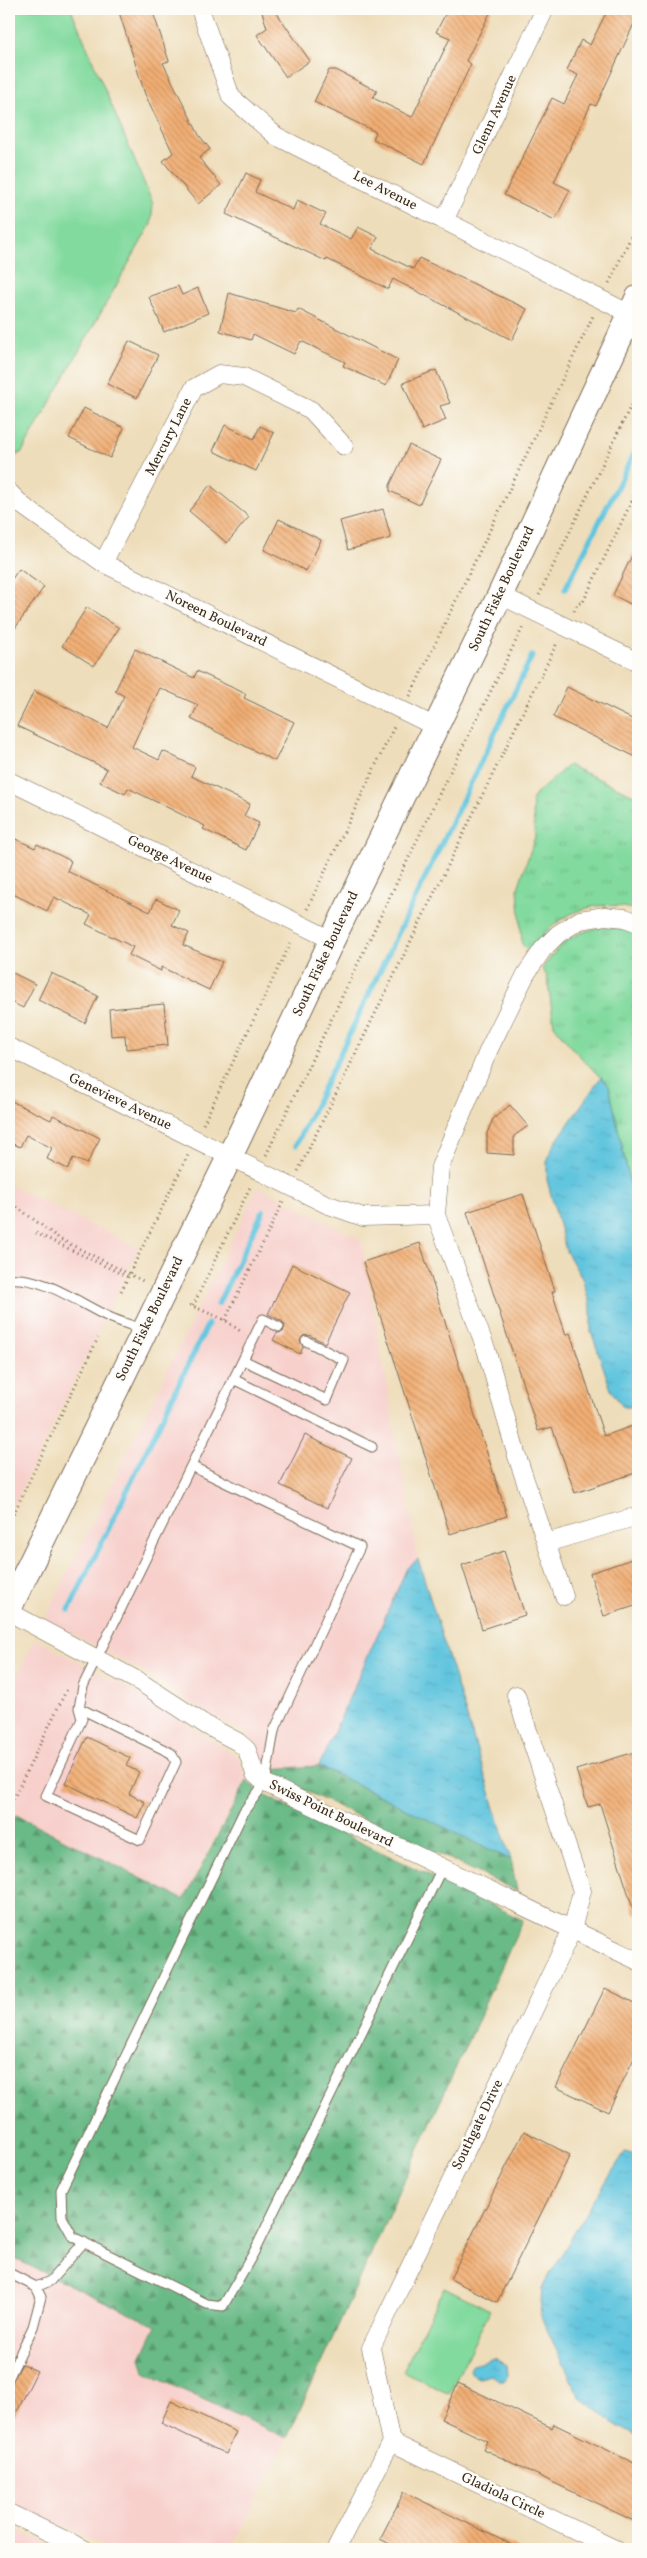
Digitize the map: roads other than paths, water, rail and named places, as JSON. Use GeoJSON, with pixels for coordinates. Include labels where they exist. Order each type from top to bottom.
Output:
{"type":"FeatureCollection","features":[{"type":"Feature","properties":{"kind":"main road","name":"South Fiske Boulevard"},"geometry":{"type":"LineString","coordinates":[[9,1608],[230,1156],[332,940],[500,595],[634,306]]}},
{"type":"Feature","properties":{"kind":"street","name":"Lee Avenue"},"geometry":{"type":"LineString","coordinates":[[200,9],[231,97],[276,136],[444,221],[634,306]]}},
{"type":"Feature","properties":{"kind":"street","name":"Glenn Avenue"},"geometry":{"type":"LineString","coordinates":[[444,221],[546,9]]}},
{"type":"Feature","properties":{"kind":"street","name":"Mercury Lane"},"geometry":{"type":"LineString","coordinates":[[103,563],[194,388],[220,374],[244,377],[311,410],[344,446]]}},
{"type":"Feature","properties":{"kind":"street","name":"Noreen Boulevard"},"geometry":{"type":"LineString","coordinates":[[9,492],[23,506],[103,563],[436,727]]}},
{"type":"Feature","properties":{"kind":"street"},"geometry":{"type":"LineString","coordinates":[[500,595],[638,662]]}},
{"type":"Feature","properties":{"kind":"street","name":"George Avenue"},"geometry":{"type":"LineString","coordinates":[[9,781],[332,940]]}},
{"type":"Feature","properties":{"kind":"street"},"geometry":{"type":"LineString","coordinates":[[564,1596],[516,1453],[486,1349],[436,1215],[440,1167],[485,1058],[526,974],[558,934],[580,920],[605,916],[625,918],[638,922]]}},
{"type":"Feature","properties":{"kind":"street","name":"Genevieve Avenue"},"geometry":{"type":"LineString","coordinates":[[9,1047],[326,1204],[363,1217],[436,1215]]}},
{"type":"Feature","properties":{"kind":"street"},"geometry":{"type":"LineString","coordinates":[[546,1543],[638,1516]]}},
{"type":"Feature","properties":{"kind":"street","name":"Swiss Point Boulevard"},"geometry":{"type":"LineString","coordinates":[[9,1612],[140,1682],[206,1725],[238,1742],[247,1750],[256,1774],[265,1783],[572,1930]]}},
{"type":"Feature","properties":{"kind":"street","name":"Southgate Drive"},"geometry":{"type":"LineString","coordinates":[[391,2442],[371,2348],[572,1930],[582,1891],[516,1694]]}},
{"type":"Feature","properties":{"kind":"street"},"geometry":{"type":"LineString","coordinates":[[572,1930],[638,1961]]}},
{"type":"Feature","properties":{"kind":"street"},"geometry":{"type":"LineString","coordinates":[[336,2549],[391,2442]]}},
{"type":"Feature","properties":{"kind":"street","name":"Gladiola Circle"},"geometry":{"type":"LineString","coordinates":[[391,2442],[615,2549]]}},
{"type":"Feature","properties":{"kind":"street"},"geometry":{"type":"LineString","coordinates":[[9,2513],[84,2549]]}},
{"type":"Feature","properties":{"kind":"lane"},"geometry":{"type":"LineString","coordinates":[[9,1279],[22,1277],[75,1298],[108,1317],[145,1330]]}},
{"type":"Feature","properties":{"kind":"lane"},"geometry":{"type":"LineString","coordinates":[[79,1708],[171,1753],[176,1762],[140,1840],[46,1796],[82,1719],[79,1708],[83,1686],[263,1319],[279,1328]]}},
{"type":"Feature","properties":{"kind":"lane"},"geometry":{"type":"LineString","coordinates":[[243,1360],[327,1400],[344,1360],[306,1341]]}},
{"type":"Feature","properties":{"kind":"lane"},"geometry":{"type":"LineString","coordinates":[[233,1380],[372,1447]]}},
{"type":"Feature","properties":{"kind":"lane"},"geometry":{"type":"LineString","coordinates":[[191,1466],[360,1547],[274,1731],[265,1783],[244,1810],[61,2190],[62,2217],[73,2237],[207,2304],[223,2306],[253,2254],[442,1868]]}},
{"type":"Feature","properties":{"kind":"lane"},"geometry":{"type":"LineString","coordinates":[[36,2286],[50,2281],[84,2242]]}},
{"type":"Feature","properties":{"kind":"lane"},"geometry":{"type":"LineString","coordinates":[[9,2273],[36,2286],[41,2297],[34,2327],[9,2377]]}},
{"type":"Feature","properties":{"kind":"water"},"geometry":{"type":"Polygon","coordinates":[[[601,1077],[609,1086],[635,1207],[638,1211],[638,1407],[623,1407],[611,1390],[591,1331],[591,1309],[583,1280],[566,1251],[547,1180],[547,1162],[553,1146],[601,1077]]]}},
{"type":"Feature","properties":{"kind":"water"},"geometry":{"type":"Polygon","coordinates":[[[418,1559],[511,1860],[319,1766],[407,1568],[418,1559]]]}},
{"type":"Feature","properties":{"kind":"water"},"geometry":{"type":"Polygon","coordinates":[[[625,2152],[638,2156],[638,2437],[616,2425],[579,2396],[540,2315],[542,2288],[588,2209],[625,2152]]]}},
{"type":"Feature","properties":{"kind":"water"},"geometry":{"type":"Polygon","coordinates":[[[494,2358],[507,2365],[508,2375],[505,2380],[498,2380],[491,2375],[479,2378],[472,2375],[470,2370],[473,2364],[494,2358]]]}},
{"type":"Feature","properties":{"kind":"waterway"},"geometry":{"type":"LineString","coordinates":[[565,589],[638,446]]}},
{"type":"Feature","properties":{"kind":"waterway"},"geometry":{"type":"LineString","coordinates":[[296,1145],[532,656]]}},
{"type":"Feature","properties":{"kind":"waterway"},"geometry":{"type":"LineString","coordinates":[[218,1304],[263,1211]]}},
{"type":"Feature","properties":{"kind":"waterway"},"geometry":{"type":"LineString","coordinates":[[69,1610],[208,1324]]}}]}
